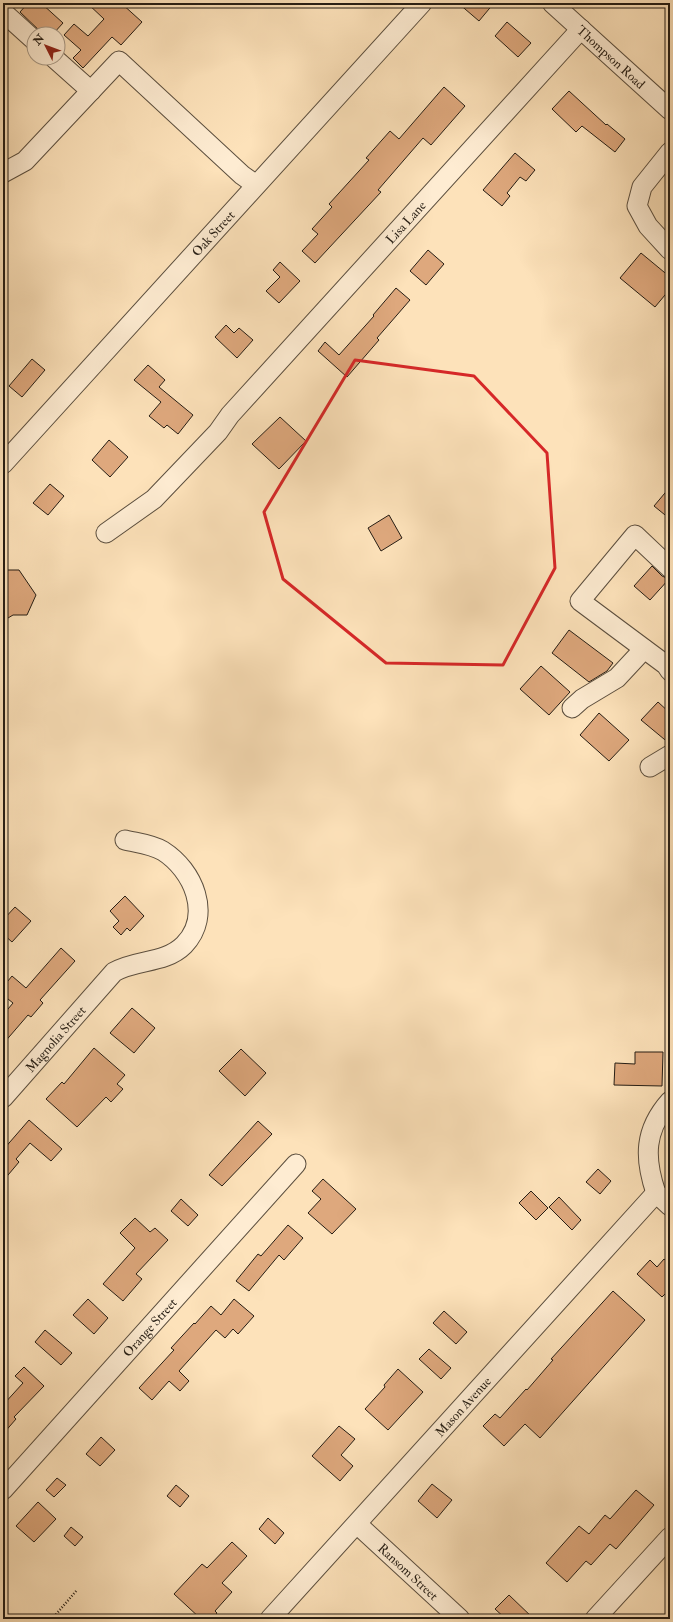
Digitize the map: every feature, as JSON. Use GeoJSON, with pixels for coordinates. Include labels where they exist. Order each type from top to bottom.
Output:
{"type":"FeatureCollection","features":[{"type":"Feature","properties":{"kind":"street","name":"Oak Street"},"geometry":{"type":"LineString","coordinates":[[3,464],[422,3]]}},
{"type":"Feature","properties":{"kind":"street","name":"Thompson Road"},"geometry":{"type":"LineString","coordinates":[[552,3],[670,110]]}},
{"type":"Feature","properties":{"kind":"street"},"geometry":{"type":"LineString","coordinates":[[3,12],[26,33]]}},
{"type":"Feature","properties":{"kind":"street","name":"Lisa Lane"},"geometry":{"type":"LineString","coordinates":[[106,532],[154,499],[218,432],[230,415],[581,29]]}},
{"type":"Feature","properties":{"kind":"street"},"geometry":{"type":"LineString","coordinates":[[3,173],[25,161],[119,61],[242,175],[256,186]]}},
{"type":"Feature","properties":{"kind":"street"},"geometry":{"type":"LineString","coordinates":[[63,66],[91,91]]}},
{"type":"Feature","properties":{"kind":"street"},"geometry":{"type":"LineString","coordinates":[[670,152],[642,187],[637,206],[648,226],[670,250]]}},
{"type":"Feature","properties":{"kind":"street"},"geometry":{"type":"LineString","coordinates":[[669,665],[644,649],[580,601],[635,535],[670,568]]}},
{"type":"Feature","properties":{"kind":"street"},"geometry":{"type":"LineString","coordinates":[[572,708],[582,699],[617,678],[644,649]]}},
{"type":"Feature","properties":{"kind":"street"},"geometry":{"type":"LineString","coordinates":[[650,766],[670,755]]}},
{"type":"Feature","properties":{"kind":"street","name":"Magnolia Street"},"geometry":{"type":"LineString","coordinates":[[3,1098],[114,972],[122,967],[161,958],[184,945],[193,933],[197,924],[199,910],[198,899],[188,876],[178,863],[163,851],[153,846],[125,840]]}},
{"type":"Feature","properties":{"kind":"street"},"geometry":{"type":"LineString","coordinates":[[670,1101],[652,1128],[649,1143],[649,1173],[656,1193],[670,1206]]}},
{"type":"Feature","properties":{"kind":"street","name":"Orange Street"},"geometry":{"type":"LineString","coordinates":[[3,1490],[296,1164]]}},
{"type":"Feature","properties":{"kind":"street","name":"Mason Avenue"},"geometry":{"type":"LineString","coordinates":[[270,1619],[656,1193]]}},
{"type":"Feature","properties":{"kind":"street","name":"Ransom Street"},"geometry":{"type":"LineString","coordinates":[[357,1524],[460,1619]]}},
{"type":"Feature","properties":{"kind":"street"},"geometry":{"type":"LineString","coordinates":[[595,1619],[670,1537]]}},
{"type":"Feature","properties":{"kind":"path"},"geometry":{"type":"LineString","coordinates":[[52,1619],[77,1590]]}},
{"type":"Feature","properties":{"kind":"highlighted area"},"geometry":{"type":"Polygon","coordinates":[[[355,360],[474,376],[547,453],[555,568],[503,665],[386,663],[283,579],[264,512],[355,360]]]}},
{"type":"Feature","properties":{"kind":"building"},"geometry":{"type":"Polygon","coordinates":[[[28,3],[41,3],[63,23],[60,26],[35,26],[20,12],[28,3]]]}},
{"type":"Feature","properties":{"kind":"building"},"geometry":{"type":"Polygon","coordinates":[[[87,3],[121,3],[142,22],[121,45],[112,37],[83,68],[73,58],[81,50],[66,37],[66,33],[74,24],[88,36],[104,19],[87,3]]]}},
{"type":"Feature","properties":{"kind":"building"},"geometry":{"type":"Polygon","coordinates":[[[458,3],[494,3],[479,21],[458,3]]]}},
{"type":"Feature","properties":{"kind":"building"},"geometry":{"type":"Polygon","coordinates":[[[507,22],[531,43],[518,57],[495,36],[507,22]]]}},
{"type":"Feature","properties":{"kind":"building"},"geometry":{"type":"Polygon","coordinates":[[[444,87],[465,106],[431,145],[423,138],[378,190],[381,192],[315,263],[302,251],[318,234],[312,229],[332,207],[329,204],[369,160],[366,158],[390,131],[399,139],[444,87]]]}},
{"type":"Feature","properties":{"kind":"building"},"geometry":{"type":"Polygon","coordinates":[[[569,91],[606,125],[607,124],[625,139],[615,152],[582,126],[576,132],[552,109],[569,91]]]}},
{"type":"Feature","properties":{"kind":"building"},"geometry":{"type":"Polygon","coordinates":[[[515,153],[535,170],[526,181],[520,177],[507,193],[510,196],[502,206],[483,190],[515,153]]]}},
{"type":"Feature","properties":{"kind":"building"},"geometry":{"type":"Polygon","coordinates":[[[428,250],[444,264],[426,285],[410,271],[428,250]]]}},
{"type":"Feature","properties":{"kind":"building"},"geometry":{"type":"Polygon","coordinates":[[[641,253],[670,277],[670,289],[655,307],[620,278],[641,253]]]}},
{"type":"Feature","properties":{"kind":"building"},"geometry":{"type":"Polygon","coordinates":[[[280,262],[300,281],[279,303],[266,291],[280,277],[273,270],[280,262]]]}},
{"type":"Feature","properties":{"kind":"building"},"geometry":{"type":"Polygon","coordinates":[[[396,288],[410,300],[377,338],[379,340],[347,377],[318,351],[325,342],[339,355],[374,316],[373,315],[396,288]]]}},
{"type":"Feature","properties":{"kind":"building"},"geometry":{"type":"Polygon","coordinates":[[[226,325],[234,333],[239,328],[253,340],[237,358],[215,337],[226,325]]]}},
{"type":"Feature","properties":{"kind":"building"},"geometry":{"type":"Polygon","coordinates":[[[32,359],[45,370],[22,397],[9,386],[32,359]]]}},
{"type":"Feature","properties":{"kind":"building"},"geometry":{"type":"Polygon","coordinates":[[[148,365],[165,380],[159,387],[193,415],[178,434],[167,425],[164,428],[149,416],[161,402],[134,380],[148,365]]]}},
{"type":"Feature","properties":{"kind":"building"},"geometry":{"type":"Polygon","coordinates":[[[280,417],[306,441],[279,469],[252,444],[280,417]]]}},
{"type":"Feature","properties":{"kind":"building"},"geometry":{"type":"Polygon","coordinates":[[[109,440],[128,457],[110,477],[92,460],[109,440]]]}},
{"type":"Feature","properties":{"kind":"building"},"geometry":{"type":"Polygon","coordinates":[[[50,484],[64,496],[48,515],[33,503],[50,484]]]}},
{"type":"Feature","properties":{"kind":"building"},"geometry":{"type":"Polygon","coordinates":[[[670,487],[670,519],[654,506],[670,487]]]}},
{"type":"Feature","properties":{"kind":"building"},"geometry":{"type":"Polygon","coordinates":[[[389,515],[402,538],[381,551],[368,528],[389,515]]]}},
{"type":"Feature","properties":{"kind":"building"},"geometry":{"type":"Polygon","coordinates":[[[652,566],[662,576],[669,579],[650,600],[634,586],[652,566]]]}},
{"type":"Feature","properties":{"kind":"building"},"geometry":{"type":"Polygon","coordinates":[[[3,570],[19,570],[36,595],[27,615],[13,615],[3,621],[3,570]]]}},
{"type":"Feature","properties":{"kind":"building"},"geometry":{"type":"Polygon","coordinates":[[[569,630],[613,663],[607,671],[589,682],[552,653],[569,630]]]}},
{"type":"Feature","properties":{"kind":"building"},"geometry":{"type":"Polygon","coordinates":[[[541,666],[570,692],[549,715],[520,689],[541,666]]]}},
{"type":"Feature","properties":{"kind":"building"},"geometry":{"type":"Polygon","coordinates":[[[658,702],[670,713],[670,744],[641,720],[658,702]]]}},
{"type":"Feature","properties":{"kind":"building"},"geometry":{"type":"Polygon","coordinates":[[[599,713],[629,740],[609,761],[580,735],[599,713]]]}},
{"type":"Feature","properties":{"kind":"building"},"geometry":{"type":"Polygon","coordinates":[[[125,896],[144,916],[130,931],[127,928],[121,935],[113,927],[119,921],[110,911],[125,896]]]}},
{"type":"Feature","properties":{"kind":"building"},"geometry":{"type":"Polygon","coordinates":[[[15,907],[31,921],[12,942],[3,934],[3,920],[15,907]]]}},
{"type":"Feature","properties":{"kind":"building"},"geometry":{"type":"Polygon","coordinates":[[[61,948],[75,961],[40,1000],[43,1003],[31,1017],[28,1015],[3,1044],[3,1015],[13,1003],[3,995],[3,987],[12,976],[26,988],[61,948]]]}},
{"type":"Feature","properties":{"kind":"building"},"geometry":{"type":"Polygon","coordinates":[[[132,1008],[155,1028],[134,1053],[110,1033],[132,1008]]]}},
{"type":"Feature","properties":{"kind":"building"},"geometry":{"type":"Polygon","coordinates":[[[94,1048],[125,1075],[117,1084],[123,1089],[111,1102],[106,1097],[77,1127],[46,1099],[62,1082],[64,1084],[94,1048]]]}},
{"type":"Feature","properties":{"kind":"building"},"geometry":{"type":"Polygon","coordinates":[[[241,1049],[266,1073],[245,1096],[219,1071],[241,1049]]]}},
{"type":"Feature","properties":{"kind":"building"},"geometry":{"type":"Polygon","coordinates":[[[635,1052],[663,1052],[662,1086],[614,1085],[615,1063],[635,1064],[635,1052]]]}},
{"type":"Feature","properties":{"kind":"building"},"geometry":{"type":"Polygon","coordinates":[[[29,1120],[62,1149],[51,1161],[30,1143],[16,1159],[19,1162],[3,1181],[3,1150],[29,1120]]]}},
{"type":"Feature","properties":{"kind":"building"},"geometry":{"type":"Polygon","coordinates":[[[258,1121],[272,1134],[222,1186],[209,1175],[258,1121]]]}},
{"type":"Feature","properties":{"kind":"building"},"geometry":{"type":"Polygon","coordinates":[[[598,1169],[611,1181],[600,1194],[586,1182],[598,1169]]]}},
{"type":"Feature","properties":{"kind":"building"},"geometry":{"type":"Polygon","coordinates":[[[323,1179],[356,1209],[332,1234],[308,1213],[321,1199],[312,1191],[323,1179]]]}},
{"type":"Feature","properties":{"kind":"building"},"geometry":{"type":"Polygon","coordinates":[[[531,1191],[548,1208],[536,1220],[519,1203],[531,1191]]]}},
{"type":"Feature","properties":{"kind":"building"},"geometry":{"type":"Polygon","coordinates":[[[559,1197],[581,1220],[572,1230],[549,1207],[559,1197]]]}},
{"type":"Feature","properties":{"kind":"building"},"geometry":{"type":"Polygon","coordinates":[[[181,1199],[198,1215],[188,1226],[171,1211],[181,1199]]]}},
{"type":"Feature","properties":{"kind":"building"},"geometry":{"type":"Polygon","coordinates":[[[135,1218],[150,1232],[155,1228],[168,1240],[136,1274],[142,1279],[123,1301],[103,1284],[135,1248],[120,1233],[135,1218]]]}},
{"type":"Feature","properties":{"kind":"building"},"geometry":{"type":"Polygon","coordinates":[[[288,1225],[303,1238],[284,1260],[279,1255],[249,1291],[236,1281],[258,1254],[261,1256],[288,1225]]]}},
{"type":"Feature","properties":{"kind":"building"},"geometry":{"type":"Polygon","coordinates":[[[664,1259],[670,1264],[670,1289],[662,1297],[637,1274],[650,1260],[657,1267],[664,1259]]]}},
{"type":"Feature","properties":{"kind":"building"},"geometry":{"type":"Polygon","coordinates":[[[613,1291],[645,1320],[540,1438],[525,1424],[504,1446],[483,1426],[495,1414],[500,1418],[526,1389],[527,1390],[553,1360],[551,1359],[613,1291]]]}},
{"type":"Feature","properties":{"kind":"building"},"geometry":{"type":"Polygon","coordinates":[[[88,1299],[108,1318],[94,1334],[73,1315],[88,1299]]]}},
{"type":"Feature","properties":{"kind":"building"},"geometry":{"type":"Polygon","coordinates":[[[234,1299],[254,1316],[238,1334],[233,1329],[225,1338],[216,1330],[179,1371],[189,1381],[180,1391],[169,1381],[152,1400],[139,1388],[174,1350],[171,1348],[211,1306],[221,1315],[234,1299]]]}},
{"type":"Feature","properties":{"kind":"building"},"geometry":{"type":"Polygon","coordinates":[[[444,1311],[467,1332],[456,1344],[433,1323],[444,1311]]]}},
{"type":"Feature","properties":{"kind":"building"},"geometry":{"type":"Polygon","coordinates":[[[45,1330],[72,1353],[61,1365],[35,1342],[45,1330]]]}},
{"type":"Feature","properties":{"kind":"building"},"geometry":{"type":"Polygon","coordinates":[[[429,1349],[451,1368],[441,1379],[419,1359],[429,1349]]]}},
{"type":"Feature","properties":{"kind":"building"},"geometry":{"type":"Polygon","coordinates":[[[24,1367],[44,1386],[14,1417],[16,1419],[3,1434],[3,1405],[23,1383],[15,1376],[24,1367]]]}},
{"type":"Feature","properties":{"kind":"building"},"geometry":{"type":"Polygon","coordinates":[[[398,1369],[423,1392],[388,1430],[365,1409],[385,1387],[384,1385],[398,1369]]]}},
{"type":"Feature","properties":{"kind":"building"},"geometry":{"type":"Polygon","coordinates":[[[339,1426],[355,1439],[341,1455],[353,1466],[340,1481],[312,1456],[339,1426]]]}},
{"type":"Feature","properties":{"kind":"building"},"geometry":{"type":"Polygon","coordinates":[[[101,1437],[115,1450],[100,1466],[86,1454],[101,1437]]]}},
{"type":"Feature","properties":{"kind":"building"},"geometry":{"type":"Polygon","coordinates":[[[57,1478],[66,1485],[54,1497],[46,1490],[57,1478]]]}},
{"type":"Feature","properties":{"kind":"building"},"geometry":{"type":"Polygon","coordinates":[[[432,1484],[452,1500],[437,1518],[418,1501],[432,1484]]]}},
{"type":"Feature","properties":{"kind":"building"},"geometry":{"type":"Polygon","coordinates":[[[176,1485],[189,1496],[180,1507],[167,1496],[176,1485]]]}},
{"type":"Feature","properties":{"kind":"building"},"geometry":{"type":"Polygon","coordinates":[[[636,1490],[654,1505],[616,1549],[610,1544],[591,1565],[586,1561],[567,1582],[546,1563],[579,1526],[589,1534],[605,1515],[610,1519],[636,1490]]]}},
{"type":"Feature","properties":{"kind":"building"},"geometry":{"type":"Polygon","coordinates":[[[38,1502],[56,1519],[34,1542],[16,1526],[38,1502]]]}},
{"type":"Feature","properties":{"kind":"building"},"geometry":{"type":"Polygon","coordinates":[[[268,1518],[284,1533],[275,1544],[259,1529],[268,1518]]]}},
{"type":"Feature","properties":{"kind":"building"},"geometry":{"type":"Polygon","coordinates":[[[71,1527],[83,1537],[75,1546],[64,1536],[71,1527]]]}},
{"type":"Feature","properties":{"kind":"building"},"geometry":{"type":"Polygon","coordinates":[[[232,1542],[247,1556],[222,1583],[232,1592],[215,1611],[217,1613],[212,1619],[201,1619],[174,1594],[202,1564],[207,1568],[232,1542]]]}},
{"type":"Feature","properties":{"kind":"building"},"geometry":{"type":"Polygon","coordinates":[[[509,1595],[534,1619],[506,1619],[495,1609],[509,1595]]]}}]}
